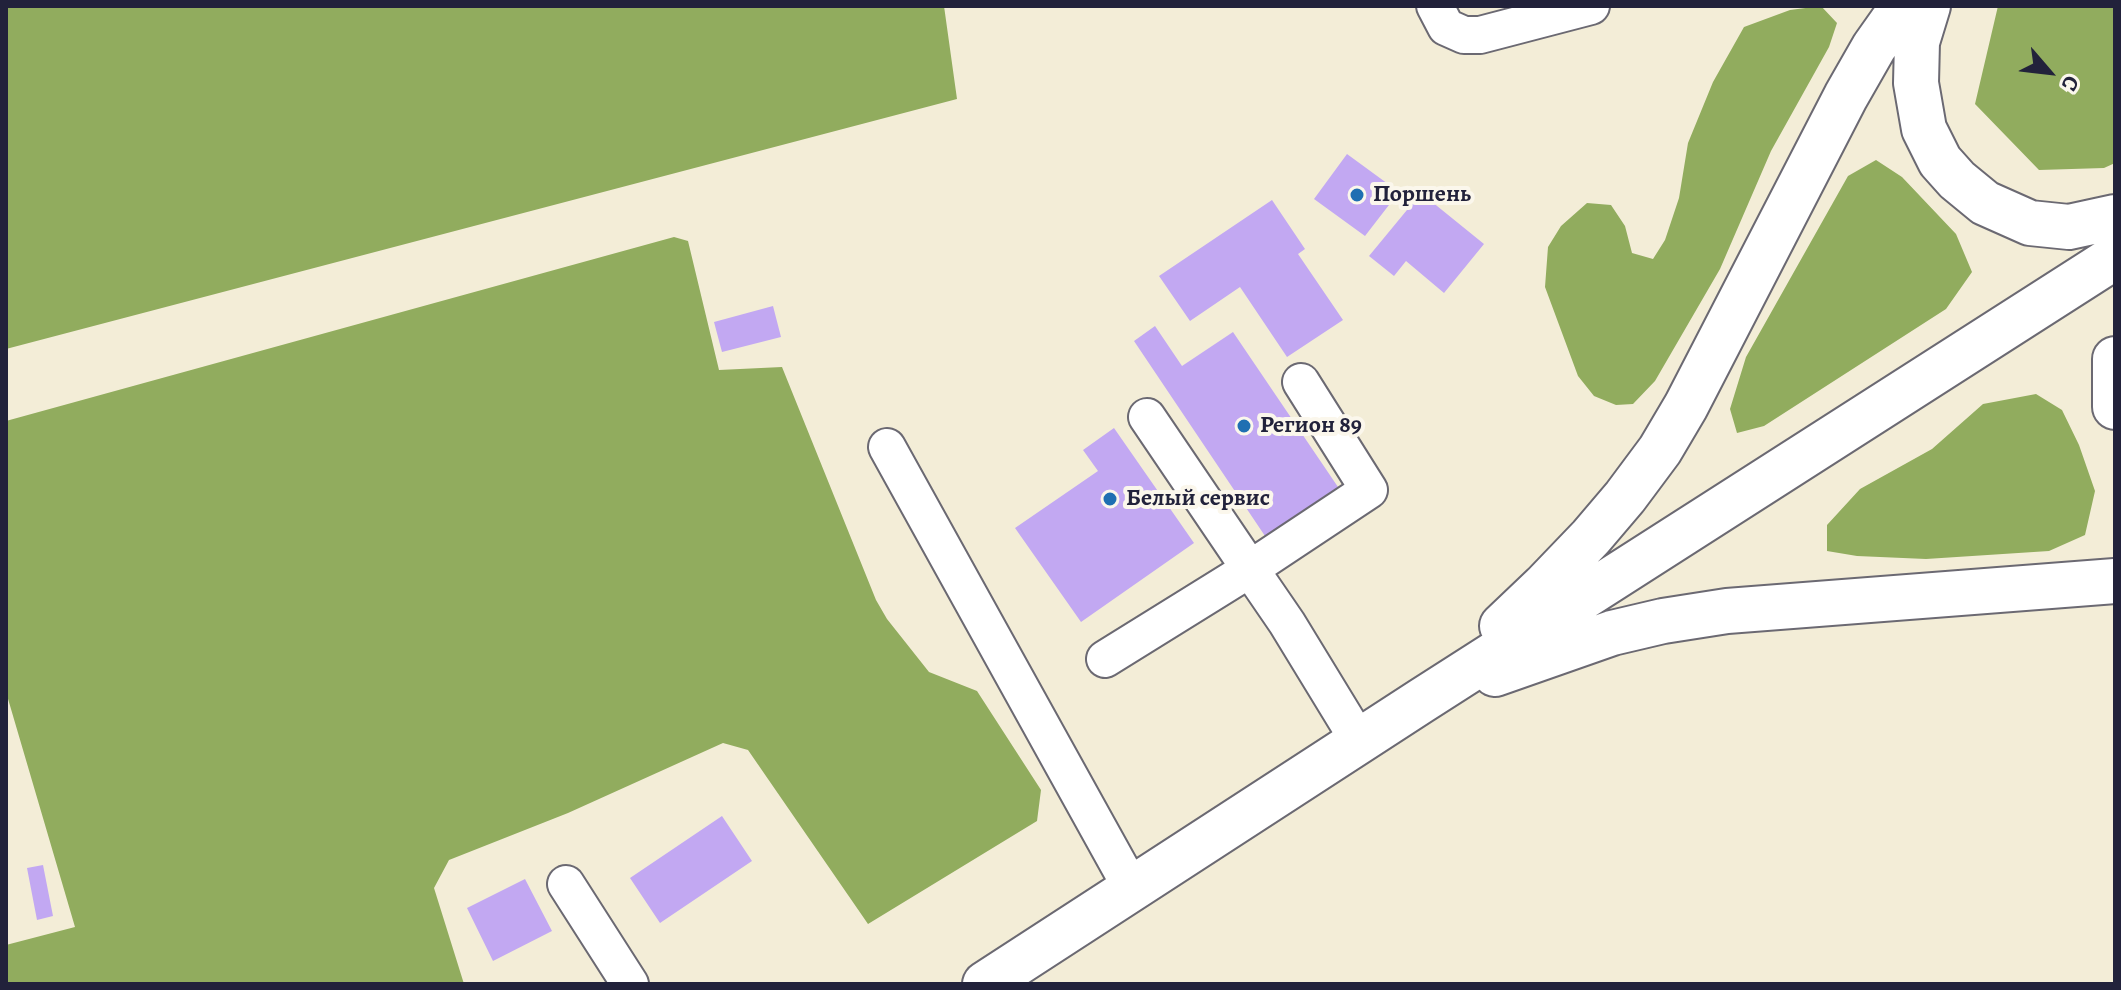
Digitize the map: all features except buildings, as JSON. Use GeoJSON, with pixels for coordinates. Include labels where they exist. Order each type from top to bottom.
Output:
{"type":"FeatureCollection","features":[{"type":"Feature","properties":{"kind":"main road"},"geometry":{"type":"LineString","coordinates":[[1421,701],[1544,586],[1625,497],[1660,450],[1694,392],[1846,96],[1874,47],[1903,6]]}},
{"type":"Feature","properties":{"kind":"main road"},"geometry":{"type":"LineString","coordinates":[[1928,6],[1917,42],[1916,83],[1924,129],[1940,161],[1985,203],[2030,223],[2069,227],[2115,217]]}},
{"type":"Feature","properties":{"kind":"main road"},"geometry":{"type":"LineString","coordinates":[[985,984],[2115,257]]}},
{"type":"Feature","properties":{"kind":"main road"},"geometry":{"type":"LineString","coordinates":[[2115,359],[2115,407]]}},
{"type":"Feature","properties":{"kind":"main road"},"geometry":{"type":"LineString","coordinates":[[1421,701],[1612,633],[1663,621],[1727,611],[2115,581]]}},
{"type":"Feature","properties":{"kind":"lane"},"geometry":{"type":"LineString","coordinates":[[1435,6],[1437,15],[1446,27],[1464,35],[1480,35],[1591,6]]}},
{"type":"Feature","properties":{"kind":"lane"},"geometry":{"type":"LineString","coordinates":[[1105,659],[1369,490],[1301,382]]}},
{"type":"Feature","properties":{"kind":"lane"},"geometry":{"type":"LineString","coordinates":[[1147,417],[1309,657],[1359,741]]}},
{"type":"Feature","properties":{"kind":"lane"},"geometry":{"type":"LineString","coordinates":[[887,447],[1132,889]]}},
{"type":"Feature","properties":{"kind":"lane"},"geometry":{"type":"LineString","coordinates":[[566,884],[630,984]]}},
{"type":"Feature","properties":{"kind":"green space"},"geometry":{"type":"Polygon","coordinates":[[[6,6],[944,6],[957,99],[6,349],[6,6]]]}},
{"type":"Feature","properties":{"kind":"green space"},"geometry":{"type":"Polygon","coordinates":[[[1821,6],[1837,23],[1829,47],[1771,151],[1720,269],[1655,381],[1633,404],[1616,405],[1594,396],[1578,376],[1545,287],[1548,247],[1561,226],[1587,203],[1611,205],[1625,226],[1632,253],[1653,259],[1665,240],[1679,198],[1688,143],[1713,82],[1744,27],[1790,10],[1821,6]]]}},
{"type":"Feature","properties":{"kind":"green space"},"geometry":{"type":"Polygon","coordinates":[[[1998,6],[2115,6],[2115,163],[2104,168],[2039,170],[1975,104],[1998,6]]]}},
{"type":"Feature","properties":{"kind":"green space"},"geometry":{"type":"Polygon","coordinates":[[[1876,160],[1902,177],[1956,234],[1972,272],[1946,309],[1764,426],[1737,433],[1730,409],[1746,357],[1848,176],[1876,160]]]}},
{"type":"Feature","properties":{"kind":"green space"},"geometry":{"type":"Polygon","coordinates":[[[674,237],[688,241],[719,370],[782,367],[876,600],[887,619],[929,672],[977,691],[1041,790],[1037,821],[868,924],[748,750],[723,743],[568,813],[449,860],[434,888],[464,984],[6,984],[6,945],[75,927],[6,692],[6,421],[674,237]]]}},
{"type":"Feature","properties":{"kind":"green space"},"geometry":{"type":"Polygon","coordinates":[[[2036,394],[2062,410],[2079,445],[2095,491],[2085,535],[2049,551],[1926,559],[1857,556],[1827,551],[1827,525],[1860,489],[1932,449],[1983,404],[2036,394]]]}},
{"type":"Feature","properties":{"kind":"place","name":"Поршень"},"geometry":{"type":"Point","coordinates":[1357,195]}},
{"type":"Feature","properties":{"kind":"place","name":"Регион 89"},"geometry":{"type":"Point","coordinates":[1244,426]}},
{"type":"Feature","properties":{"kind":"place","name":"Белый сервис"},"geometry":{"type":"Point","coordinates":[1110,499]}}]}
